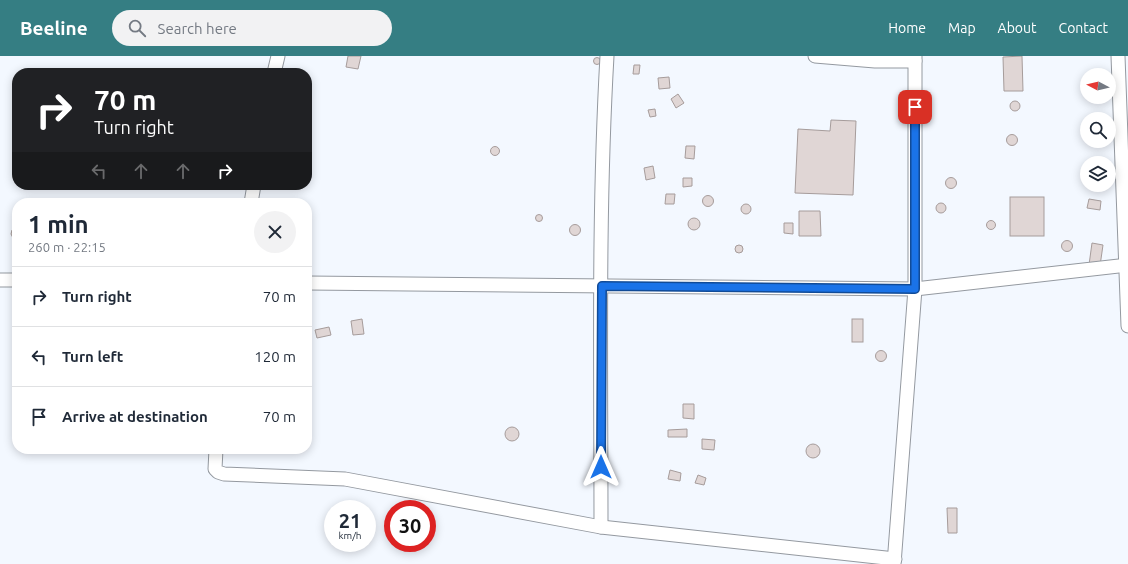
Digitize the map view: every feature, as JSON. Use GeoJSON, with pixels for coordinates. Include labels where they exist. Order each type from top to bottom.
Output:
{"type":"FeatureCollection","features":[{"type":"Feature","properties":{"kind":"street"},"geometry":{"type":"LineString","coordinates":[[275,68],[278,56]]}},
{"type":"Feature","properties":{"kind":"street"},"geometry":{"type":"LineString","coordinates":[[601,527],[602,138],[607,56]]}},
{"type":"Feature","properties":{"kind":"street"},"geometry":{"type":"LineString","coordinates":[[216,454],[215,469],[224,474],[345,479],[601,527],[894,561],[915,289],[915,59],[875,60],[814,56]]}},
{"type":"Feature","properties":{"kind":"street"},"geometry":{"type":"LineString","coordinates":[[1118,56],[1127,265],[1128,326]]}},
{"type":"Feature","properties":{"kind":"street"},"geometry":{"type":"LineString","coordinates":[[312,283],[915,289],[1127,265]]}},
{"type":"Feature","properties":{"kind":"street"},"geometry":{"type":"LineString","coordinates":[[0,280],[12,280]]}},
{"type":"Feature","properties":{"kind":"building"},"geometry":{"type":"Polygon","coordinates":[[[348,56],[361,56],[358,69],[346,67],[348,56]]]}},
{"type":"Feature","properties":{"kind":"building"},"geometry":{"type":"Polygon","coordinates":[[[1022,56],[1023,91],[1004,91],[1003,57],[1022,56]]]}},
{"type":"Feature","properties":{"kind":"building"},"geometry":{"type":"Polygon","coordinates":[[[597,57],[600,58],[600,64],[597,65],[594,64],[593,61],[594,58],[597,57]]]}},
{"type":"Feature","properties":{"kind":"building"},"geometry":{"type":"Polygon","coordinates":[[[634,65],[640,65],[639,74],[633,74],[634,65]]]}},
{"type":"Feature","properties":{"kind":"building"},"geometry":{"type":"Polygon","coordinates":[[[669,77],[670,88],[659,89],[658,78],[669,77]]]}},
{"type":"Feature","properties":{"kind":"building"},"geometry":{"type":"Polygon","coordinates":[[[678,94],[684,103],[676,108],[671,99],[678,94]]]}},
{"type":"Feature","properties":{"kind":"building"},"geometry":{"type":"Polygon","coordinates":[[[1013,101],[1017,101],[1019,102],[1019,110],[1013,111],[1010,108],[1010,104],[1013,101]]]}},
{"type":"Feature","properties":{"kind":"building"},"geometry":{"type":"Polygon","coordinates":[[[655,109],[656,116],[650,117],[648,110],[655,109]]]}},
{"type":"Feature","properties":{"kind":"building"},"geometry":{"type":"Polygon","coordinates":[[[831,120],[856,121],[853,195],[795,193],[798,129],[830,131],[831,120]]]}},
{"type":"Feature","properties":{"kind":"building"},"geometry":{"type":"Polygon","coordinates":[[[1012,134],[1016,136],[1018,140],[1016,144],[1012,146],[1008,144],[1006,140],[1008,136],[1012,134]]]}},
{"type":"Feature","properties":{"kind":"building"},"geometry":{"type":"Polygon","coordinates":[[[686,146],[695,146],[694,159],[685,158],[686,146]]]}},
{"type":"Feature","properties":{"kind":"building"},"geometry":{"type":"Polygon","coordinates":[[[493,147],[497,147],[499,151],[497,155],[493,155],[491,153],[491,149],[493,147]]]}},
{"type":"Feature","properties":{"kind":"building"},"geometry":{"type":"Polygon","coordinates":[[[653,166],[655,178],[646,180],[644,168],[653,166]]]}},
{"type":"Feature","properties":{"kind":"building"},"geometry":{"type":"Polygon","coordinates":[[[683,178],[692,178],[692,186],[683,187],[683,178]]]}},
{"type":"Feature","properties":{"kind":"building"},"geometry":{"type":"Polygon","coordinates":[[[949,178],[953,178],[955,179],[955,187],[949,188],[946,185],[946,181],[949,178]]]}},
{"type":"Feature","properties":{"kind":"building"},"geometry":{"type":"Polygon","coordinates":[[[666,194],[675,194],[674,204],[665,204],[666,194]]]}},
{"type":"Feature","properties":{"kind":"building"},"geometry":{"type":"Polygon","coordinates":[[[706,196],[710,196],[712,197],[712,205],[706,206],[703,203],[703,199],[706,196]]]}},
{"type":"Feature","properties":{"kind":"building"},"geometry":{"type":"Polygon","coordinates":[[[1010,197],[1044,197],[1044,236],[1010,236],[1010,197]]]}},
{"type":"Feature","properties":{"kind":"building"},"geometry":{"type":"Polygon","coordinates":[[[1089,199],[1101,201],[1100,210],[1087,208],[1089,199]]]}},
{"type":"Feature","properties":{"kind":"building"},"geometry":{"type":"Polygon","coordinates":[[[939,203],[943,203],[946,208],[943,213],[939,213],[936,210],[936,206],[939,203]]]}},
{"type":"Feature","properties":{"kind":"building"},"geometry":{"type":"Polygon","coordinates":[[[746,204],[751,209],[746,214],[741,209],[746,204]]]}},
{"type":"Feature","properties":{"kind":"building"},"geometry":{"type":"Polygon","coordinates":[[[799,211],[820,211],[821,236],[799,236],[799,211]]]}},
{"type":"Feature","properties":{"kind":"building"},"geometry":{"type":"Polygon","coordinates":[[[539,214],[542,215],[542,221],[539,222],[536,221],[535,218],[536,215],[539,214]]]}},
{"type":"Feature","properties":{"kind":"building"},"geometry":{"type":"Polygon","coordinates":[[[696,218],[699,219],[699,229],[692,230],[689,229],[688,222],[689,219],[696,218]]]}},
{"type":"Feature","properties":{"kind":"building"},"geometry":{"type":"Polygon","coordinates":[[[991,220],[996,225],[991,230],[986,225],[991,220]]]}},
{"type":"Feature","properties":{"kind":"building"},"geometry":{"type":"Polygon","coordinates":[[[784,223],[793,223],[793,234],[784,233],[784,223]]]}},
{"type":"Feature","properties":{"kind":"building"},"geometry":{"type":"Polygon","coordinates":[[[573,225],[577,225],[579,226],[579,234],[573,235],[570,232],[570,228],[573,225]]]}},
{"type":"Feature","properties":{"kind":"building"},"geometry":{"type":"Polygon","coordinates":[[[1065,241],[1069,241],[1071,242],[1071,250],[1065,251],[1062,248],[1062,244],[1065,241]]]}},
{"type":"Feature","properties":{"kind":"building"},"geometry":{"type":"Polygon","coordinates":[[[1092,243],[1103,245],[1100,266],[1089,265],[1092,243]]]}},
{"type":"Feature","properties":{"kind":"building"},"geometry":{"type":"Polygon","coordinates":[[[737,245],[741,245],[743,249],[741,253],[737,253],[735,251],[735,247],[737,245]]]}},
{"type":"Feature","properties":{"kind":"building"},"geometry":{"type":"Polygon","coordinates":[[[362,319],[364,334],[353,335],[351,321],[362,319]]]}},
{"type":"Feature","properties":{"kind":"building"},"geometry":{"type":"Polygon","coordinates":[[[852,319],[863,319],[863,342],[852,342],[852,319]]]}},
{"type":"Feature","properties":{"kind":"building"},"geometry":{"type":"Polygon","coordinates":[[[329,327],[331,335],[317,338],[315,330],[329,327]]]}},
{"type":"Feature","properties":{"kind":"building"},"geometry":{"type":"Polygon","coordinates":[[[879,351],[883,351],[885,352],[885,360],[879,361],[876,358],[876,354],[879,351]]]}},
{"type":"Feature","properties":{"kind":"building"},"geometry":{"type":"Polygon","coordinates":[[[683,404],[694,404],[694,419],[683,418],[683,404]]]}},
{"type":"Feature","properties":{"kind":"building"},"geometry":{"type":"Polygon","coordinates":[[[509,427],[515,427],[519,431],[519,437],[515,441],[509,441],[505,437],[505,431],[509,427]]]}},
{"type":"Feature","properties":{"kind":"building"},"geometry":{"type":"Polygon","coordinates":[[[687,429],[687,437],[668,437],[668,430],[687,429]]]}},
{"type":"Feature","properties":{"kind":"building"},"geometry":{"type":"Polygon","coordinates":[[[702,439],[715,440],[714,450],[702,449],[702,439]]]}},
{"type":"Feature","properties":{"kind":"building"},"geometry":{"type":"Polygon","coordinates":[[[813,444],[818,446],[820,451],[818,456],[813,458],[808,456],[806,451],[808,446],[813,444]]]}},
{"type":"Feature","properties":{"kind":"building"},"geometry":{"type":"Polygon","coordinates":[[[670,470],[681,473],[680,481],[668,479],[670,470]]]}},
{"type":"Feature","properties":{"kind":"building"},"geometry":{"type":"Polygon","coordinates":[[[698,475],[706,478],[704,485],[695,483],[698,475]]]}},
{"type":"Feature","properties":{"kind":"building"},"geometry":{"type":"Polygon","coordinates":[[[947,508],[957,508],[957,533],[948,533],[947,508]]]}},
{"type":"Feature","properties":{"kind":"route"},"geometry":{"type":"LineString","coordinates":[[601,467],[602,286],[915,289],[915,107]]}}]}
